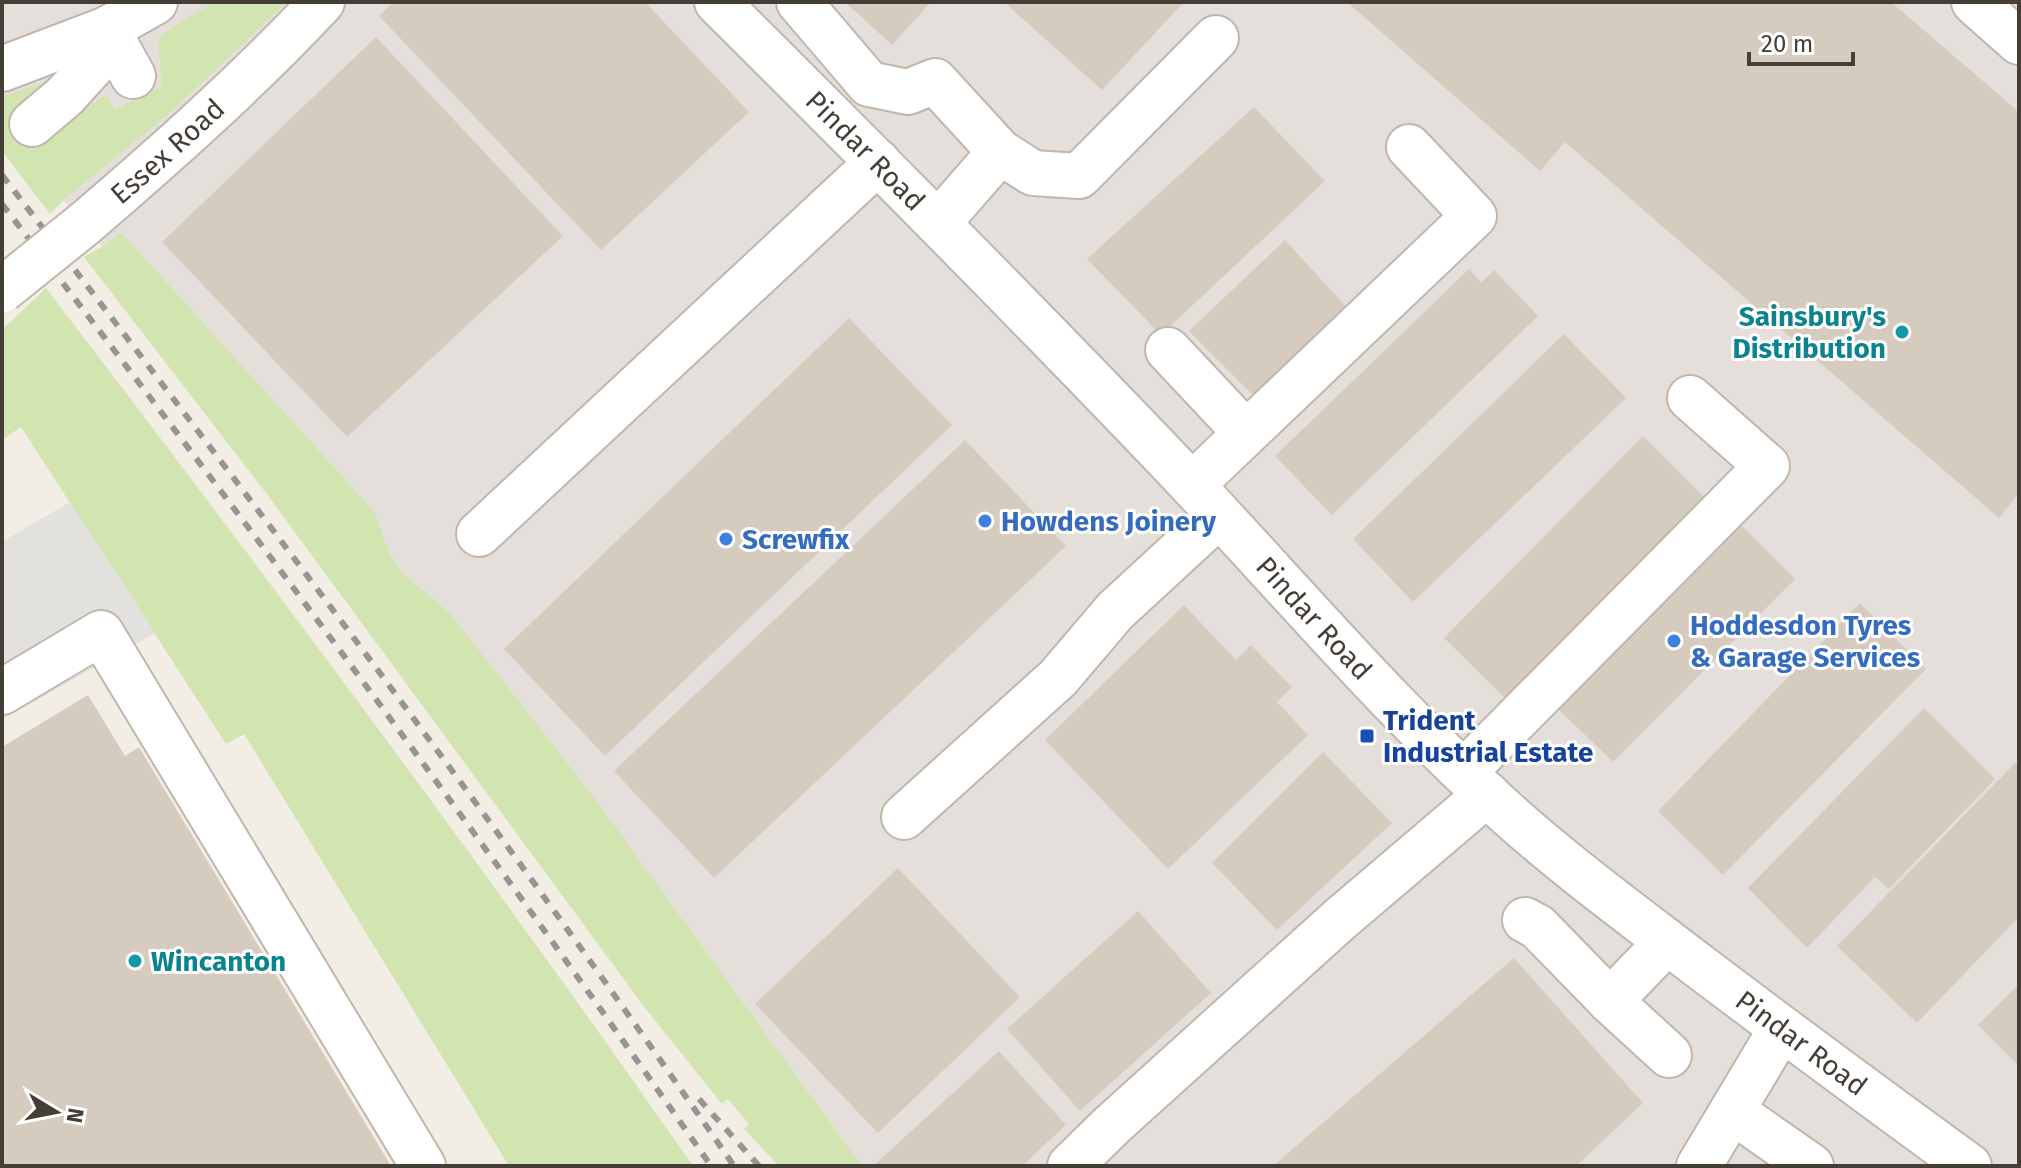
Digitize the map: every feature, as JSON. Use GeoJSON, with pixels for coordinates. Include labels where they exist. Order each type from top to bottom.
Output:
{"type":"FeatureCollection","features":[{"type":"Feature","properties":{"kind":"street"},"geometry":{"type":"LineString","coordinates":[[32,124],[118,49],[155,2]]}},
{"type":"Feature","properties":{"kind":"street","name":"Essex Road"},"geometry":{"type":"LineString","coordinates":[[2,290],[83,225],[219,106],[270,58],[322,2]]}},
{"type":"Feature","properties":{"kind":"street","name":"Pindar Road"},"geometry":{"type":"LineString","coordinates":[[717,2],[938,223],[1205,501],[1351,659],[1476,783],[1598,889],[1781,1029],[1969,1166]]}},
{"type":"Feature","properties":{"kind":"street"},"geometry":{"type":"LineString","coordinates":[[799,2],[869,84],[908,92],[935,81],[1000,152],[1033,173],[1079,176],[1216,38]]}},
{"type":"Feature","properties":{"kind":"street"},"geometry":{"type":"LineString","coordinates":[[1974,2],[2019,42]]}},
{"type":"Feature","properties":{"kind":"street"},"geometry":{"type":"LineString","coordinates":[[2,69],[118,49]]}},
{"type":"Feature","properties":{"kind":"street"},"geometry":{"type":"LineString","coordinates":[[904,817],[1058,678],[1205,501],[1246,433],[1474,216],[1409,147]]}},
{"type":"Feature","properties":{"kind":"street"},"geometry":{"type":"LineString","coordinates":[[938,223],[1000,152]]}},
{"type":"Feature","properties":{"kind":"street"},"geometry":{"type":"LineString","coordinates":[[479,534],[878,162]]}},
{"type":"Feature","properties":{"kind":"street"},"geometry":{"type":"LineString","coordinates":[[1168,350],[1246,433]]}},
{"type":"Feature","properties":{"kind":"street"},"geometry":{"type":"LineString","coordinates":[[1070,1166],[1339,920],[1476,783],[1767,466],[1690,398]]}},
{"type":"Feature","properties":{"kind":"street"},"geometry":{"type":"LineString","coordinates":[[2,692],[101,633],[423,1166]]}},
{"type":"Feature","properties":{"kind":"street"},"geometry":{"type":"LineString","coordinates":[[1525,920],[1538,927],[1610,1001],[1669,1055]]}},
{"type":"Feature","properties":{"kind":"street"},"geometry":{"type":"LineString","coordinates":[[1610,1001],[1667,942]]}},
{"type":"Feature","properties":{"kind":"street"},"geometry":{"type":"LineString","coordinates":[[1699,1166],[1781,1029]]}},
{"type":"Feature","properties":{"kind":"street"},"geometry":{"type":"LineString","coordinates":[[1732,1111],[1811,1166]]}},
{"type":"Feature","properties":{"kind":"shaded area"},"geometry":{"type":"Polygon","coordinates":[[[2,2],[2019,2],[2019,1166],[862,1166],[591,793],[450,613],[404,574],[390,554],[374,511],[121,232],[102,247],[63,200],[82,185],[38,146],[2,97],[2,2]]]}},
{"type":"Feature","properties":{"kind":"shaded area"},"geometry":{"type":"Polygon","coordinates":[[[70,502],[155,633],[2,720],[2,542],[70,502]]]}},
{"type":"Feature","properties":{"kind":"green space"},"geometry":{"type":"Polygon","coordinates":[[[215,2],[287,2],[172,111],[50,214],[2,151],[2,97],[61,76],[17,117],[39,145],[106,94],[115,110],[162,86],[158,40],[169,29],[215,2]]]}},
{"type":"Feature","properties":{"kind":"green space"},"geometry":{"type":"Polygon","coordinates":[[[121,232],[374,511],[390,554],[404,574],[450,613],[591,793],[862,1166],[779,1166],[744,1129],[749,1124],[728,1099],[722,1104],[645,1008],[263,489],[84,257],[121,232]]]}},
{"type":"Feature","properties":{"kind":"green space"},"geometry":{"type":"Polygon","coordinates":[[[46,288],[374,724],[693,1166],[509,1166],[244,734],[226,744],[21,427],[2,440],[2,330],[46,288]]]}},
{"type":"Feature","properties":{"kind":"building"},"geometry":{"type":"Polygon","coordinates":[[[394,2],[645,2],[749,112],[601,250],[379,16],[394,2]]]}},
{"type":"Feature","properties":{"kind":"building"},"geometry":{"type":"Polygon","coordinates":[[[845,2],[931,2],[892,45],[845,2]]]}},
{"type":"Feature","properties":{"kind":"building"},"geometry":{"type":"Polygon","coordinates":[[[1004,2],[1184,2],[1102,90],[1004,2]]]}},
{"type":"Feature","properties":{"kind":"building","name":"Sainsbury's Distribution"},"geometry":{"type":"Polygon","coordinates":[[[1347,2],[1891,2],[2019,112],[2019,493],[1999,518],[1565,142],[1540,171],[1347,2]]]}},
{"type":"Feature","properties":{"kind":"building"},"geometry":{"type":"Polygon","coordinates":[[[376,37],[563,236],[347,437],[162,242],[376,37]]]}},
{"type":"Feature","properties":{"kind":"building"},"geometry":{"type":"Polygon","coordinates":[[[1254,107],[1325,181],[1161,335],[1087,259],[1254,107]]]}},
{"type":"Feature","properties":{"kind":"building"},"geometry":{"type":"Polygon","coordinates":[[[1285,240],[1352,313],[1261,403],[1189,331],[1285,240]]]}},
{"type":"Feature","properties":{"kind":"building"},"geometry":{"type":"Polygon","coordinates":[[[1469,269],[1481,283],[1494,270],[1538,316],[1332,515],[1275,456],[1469,269]]]}},
{"type":"Feature","properties":{"kind":"building"},"geometry":{"type":"Polygon","coordinates":[[[849,318],[952,425],[605,756],[504,649],[849,318]]]}},
{"type":"Feature","properties":{"kind":"building"},"geometry":{"type":"Polygon","coordinates":[[[1564,334],[1626,398],[1413,602],[1353,539],[1564,334]]]}},
{"type":"Feature","properties":{"kind":"building"},"geometry":{"type":"Polygon","coordinates":[[[1643,436],[1715,508],[1515,708],[1444,638],[1643,436]]]}},
{"type":"Feature","properties":{"kind":"building"},"geometry":{"type":"Polygon","coordinates":[[[965,440],[1066,546],[714,878],[614,771],[965,440]]]}},
{"type":"Feature","properties":{"kind":"building","name":"Hoddesdon Tyres & Garage Services"},"geometry":{"type":"Polygon","coordinates":[[[1734,518],[1795,579],[1613,762],[1552,703],[1734,518]]]}},
{"type":"Feature","properties":{"kind":"building"},"geometry":{"type":"Polygon","coordinates":[[[1860,603],[1926,669],[1723,875],[1658,811],[1860,603]]]}},
{"type":"Feature","properties":{"kind":"building"},"geometry":{"type":"Polygon","coordinates":[[[1184,605],[1236,660],[1251,645],[1292,687],[1277,702],[1308,735],[1168,869],[1045,740],[1184,605]]]}},
{"type":"Feature","properties":{"kind":"building","name":"Wincanton"},"geometry":{"type":"Polygon","coordinates":[[[88,695],[125,756],[139,747],[391,1166],[2,1166],[2,747],[88,695]]]}},
{"type":"Feature","properties":{"kind":"building"},"geometry":{"type":"Polygon","coordinates":[[[1924,708],[1995,779],[1889,889],[1875,877],[1807,948],[1748,888],[1924,708]]]}},
{"type":"Feature","properties":{"kind":"building"},"geometry":{"type":"Polygon","coordinates":[[[1323,752],[1392,823],[1277,930],[1212,863],[1323,752]]]}},
{"type":"Feature","properties":{"kind":"building"},"geometry":{"type":"Polygon","coordinates":[[[2015,763],[2019,767],[2019,917],[1917,1023],[1837,946],[2015,763]]]}},
{"type":"Feature","properties":{"kind":"building"},"geometry":{"type":"Polygon","coordinates":[[[898,868],[1020,997],[878,1133],[755,1004],[898,868]]]}},
{"type":"Feature","properties":{"kind":"building"},"geometry":{"type":"Polygon","coordinates":[[[1138,911],[1211,993],[1080,1111],[1007,1029],[1138,911]]]}},
{"type":"Feature","properties":{"kind":"building"},"geometry":{"type":"Polygon","coordinates":[[[1514,958],[1643,1103],[1576,1166],[1273,1166],[1514,958]]]}},
{"type":"Feature","properties":{"kind":"building"},"geometry":{"type":"Polygon","coordinates":[[[2019,984],[2019,1066],[1978,1025],[2019,984]]]}},
{"type":"Feature","properties":{"kind":"building"},"geometry":{"type":"Polygon","coordinates":[[[999,1051],[1066,1125],[1022,1166],[873,1166],[999,1051]]]}},
{"type":"Feature","properties":{"kind":"railway"},"geometry":{"type":"LineString","coordinates":[[2,175],[374,666],[556,914],[734,1166]]}},
{"type":"Feature","properties":{"kind":"railway"},"geometry":{"type":"LineString","coordinates":[[2,204],[362,680],[711,1166]]}},
{"type":"Feature","properties":{"kind":"railway"},"geometry":{"type":"LineString","coordinates":[[699,1099],[759,1166]]}},
{"type":"Feature","properties":{"kind":"place","name":"Sainsbury's Distribution"},"geometry":{"type":"Point","coordinates":[1902,332]}},
{"type":"Feature","properties":{"kind":"place","name":"Howdens Joinery"},"geometry":{"type":"Point","coordinates":[985,521]}},
{"type":"Feature","properties":{"kind":"place","name":"Screwfix"},"geometry":{"type":"Point","coordinates":[726,539]}},
{"type":"Feature","properties":{"kind":"place","name":"Hoddesdon Tyres & Garage Services"},"geometry":{"type":"Point","coordinates":[1674,641]}},
{"type":"Feature","properties":{"kind":"place","name":"Trident Industrial Estate"},"geometry":{"type":"Point","coordinates":[1367,736]}},
{"type":"Feature","properties":{"kind":"place","name":"Wincanton"},"geometry":{"type":"Point","coordinates":[135,961]}}]}
